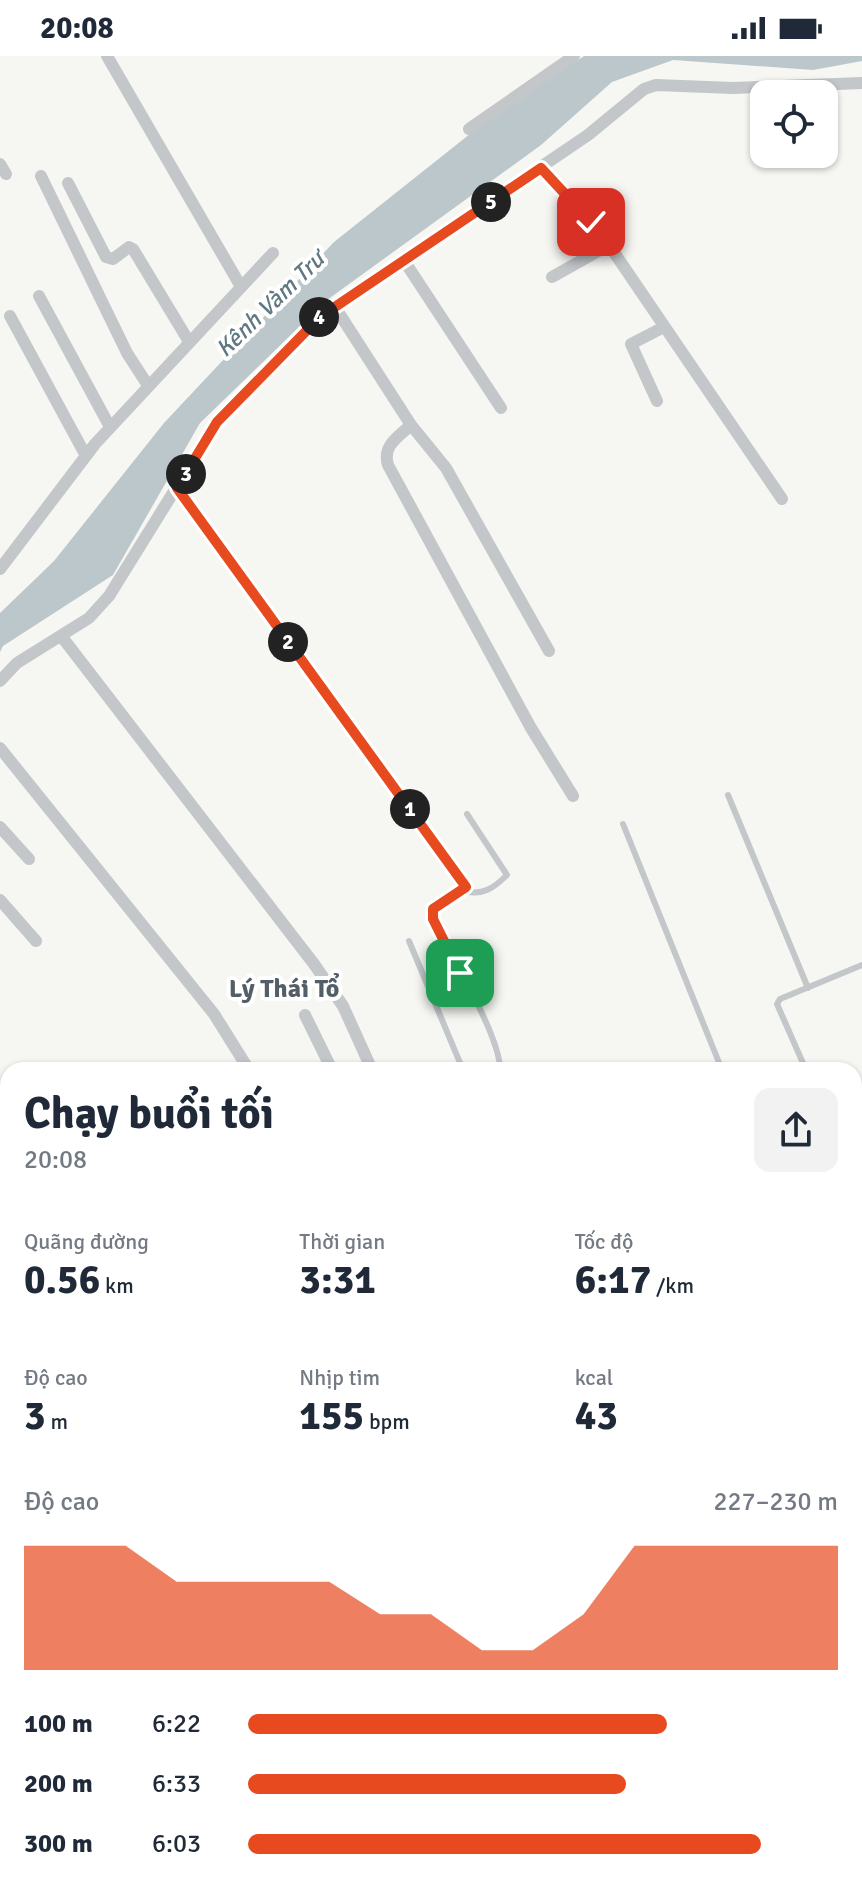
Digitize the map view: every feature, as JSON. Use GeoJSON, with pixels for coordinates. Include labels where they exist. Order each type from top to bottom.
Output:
{"type":"FeatureCollection","features":[{"type":"Feature","properties":{"kind":"street"},"geometry":{"type":"LineString","coordinates":[[107,56],[240,285]]}},
{"type":"Feature","properties":{"kind":"street"},"geometry":{"type":"LineString","coordinates":[[469,129],[553,62],[574,56]]}},
{"type":"Feature","properties":{"kind":"street"},"geometry":{"type":"LineString","coordinates":[[0,681],[17,663],[89,618],[109,596],[217,422],[320,317],[541,168],[649,86],[733,88],[862,83]]}},
{"type":"Feature","properties":{"kind":"street"},"geometry":{"type":"LineString","coordinates":[[541,168],[609,245],[782,499]]}},
{"type":"Feature","properties":{"kind":"street"},"geometry":{"type":"LineString","coordinates":[[41,176],[127,353],[147,384]]}},
{"type":"Feature","properties":{"kind":"street"},"geometry":{"type":"LineString","coordinates":[[68,183],[106,257],[113,259],[129,247],[133,249],[188,340]]}},
{"type":"Feature","properties":{"kind":"street"},"geometry":{"type":"LineString","coordinates":[[552,277],[609,245]]}},
{"type":"Feature","properties":{"kind":"street"},"geometry":{"type":"LineString","coordinates":[[0,569],[86,456],[147,384],[273,253]]}},
{"type":"Feature","properties":{"kind":"street"},"geometry":{"type":"LineString","coordinates":[[405,262],[501,408]]}},
{"type":"Feature","properties":{"kind":"street"},"geometry":{"type":"LineString","coordinates":[[39,296],[110,427]]}},
{"type":"Feature","properties":{"kind":"street"},"geometry":{"type":"LineString","coordinates":[[335,307],[411,425],[446,468],[549,651]]}},
{"type":"Feature","properties":{"kind":"street"},"geometry":{"type":"LineString","coordinates":[[10,316],[86,456]]}},
{"type":"Feature","properties":{"kind":"street"},"geometry":{"type":"LineString","coordinates":[[657,401],[631,344],[664,327]]}},
{"type":"Feature","properties":{"kind":"street"},"geometry":{"type":"LineString","coordinates":[[411,425],[387,447],[388,465],[531,728],[573,796]]}},
{"type":"Feature","properties":{"kind":"street"},"geometry":{"type":"LineString","coordinates":[[62,637],[314,964],[343,1006],[368,1062]]}},
{"type":"Feature","properties":{"kind":"street"},"geometry":{"type":"LineString","coordinates":[[0,748],[214,1014],[244,1062]]}},
{"type":"Feature","properties":{"kind":"street"},"geometry":{"type":"LineString","coordinates":[[0,827],[29,859]]}},
{"type":"Feature","properties":{"kind":"street"},"geometry":{"type":"LineString","coordinates":[[0,900],[36,941]]}},
{"type":"Feature","properties":{"kind":"street"},"geometry":{"type":"LineString","coordinates":[[305,1015],[328,1062]]}},
{"type":"Feature","properties":{"kind":"lane"},"geometry":{"type":"LineString","coordinates":[[177,488],[265,614],[374,757],[466,887],[465,891]]}},
{"type":"Feature","properties":{"kind":"lane"},"geometry":{"type":"LineString","coordinates":[[728,795],[808,988]]}},
{"type":"Feature","properties":{"kind":"lane"},"geometry":{"type":"LineString","coordinates":[[467,814],[507,875],[488,891],[476,894],[465,891],[433,909],[433,919],[487,1027],[500,1062]]}},
{"type":"Feature","properties":{"kind":"lane"},"geometry":{"type":"LineString","coordinates":[[623,824],[719,1062]]}},
{"type":"Feature","properties":{"kind":"lane"},"geometry":{"type":"LineString","coordinates":[[409,941],[460,1062]]}},
{"type":"Feature","properties":{"kind":"lane"},"geometry":{"type":"LineString","coordinates":[[802,1062],[777,1004],[862,965]]}},
{"type":"Feature","properties":{"kind":"shaded area"},"geometry":{"type":"Polygon","coordinates":[[[584,56],[862,56],[862,61],[813,70],[673,60],[612,82],[541,145],[327,300],[200,423],[113,575],[3,646],[0,652],[0,613],[54,561],[164,423],[334,242],[480,126],[584,56]]]}},
{"type":"Feature","properties":{"kind":"district","name":"Lý Thái Tổ"},"geometry":{"type":"Point","coordinates":[284,989]}},
{"type":"Feature","properties":{"kind":"route"},"geometry":{"type":"LineString","coordinates":[[460,973],[433,919],[433,909],[462,893],[466,887],[374,757],[265,614],[177,488],[217,422],[320,317],[541,168],[591,222]]}},
{"type":"Feature","properties":{"kind":"water label","name":"Kênh Vàm Trư"},"geometry":{"type":"Point","coordinates":[270,304]}}]}
